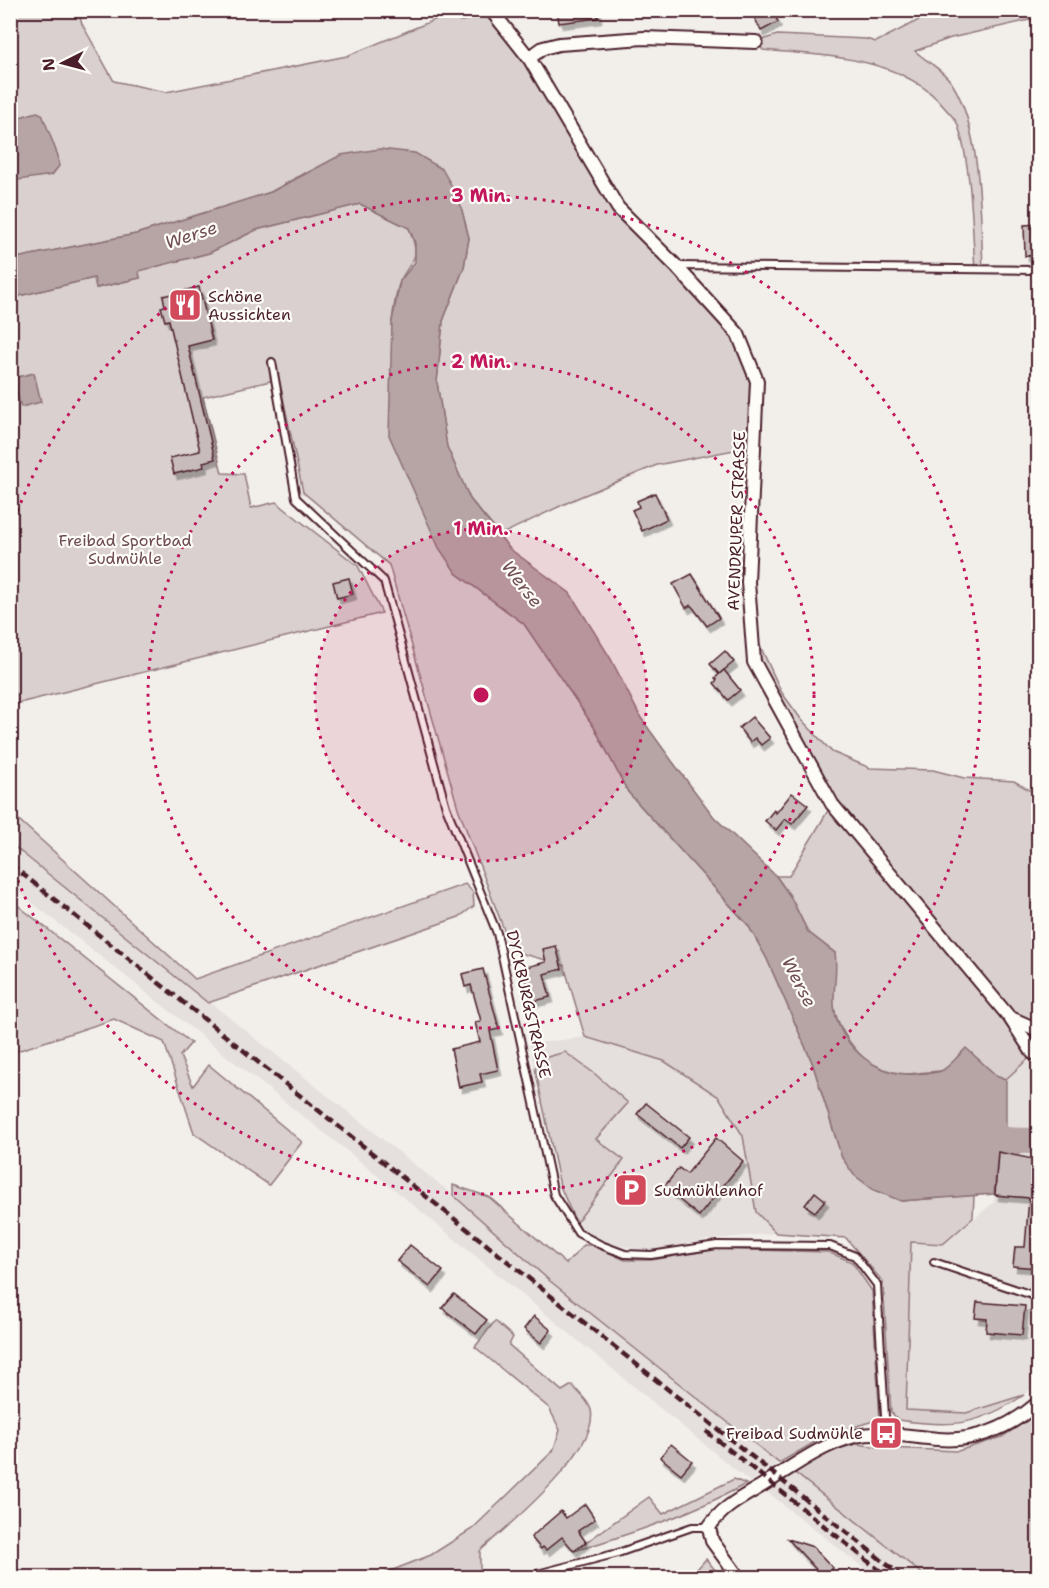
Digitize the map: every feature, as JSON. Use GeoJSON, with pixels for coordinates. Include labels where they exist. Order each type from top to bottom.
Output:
{"type":"FeatureCollection","features":[{"type":"Feature","properties":{"kind":"street","name":"AVENDRUPER STRASSE"},"geometry":{"type":"LineString","coordinates":[[491,10],[529,58],[618,208],[676,266],[738,334],[757,381],[748,582],[754,662],[832,804],[1010,1018],[1038,1029]]}},
{"type":"Feature","properties":{"kind":"street"},"geometry":{"type":"LineString","coordinates":[[529,58],[543,48],[559,44],[644,38],[756,42]]}},
{"type":"Feature","properties":{"kind":"street"},"geometry":{"type":"LineString","coordinates":[[1010,1018],[1033,1053]]}},
{"type":"Feature","properties":{"kind":"street"},"geometry":{"type":"LineString","coordinates":[[739,1578],[712,1541],[709,1527],[720,1511],[806,1457],[829,1445],[857,1436],[885,1433],[939,1439],[979,1436],[1012,1423],[1038,1403]]}},
{"type":"Feature","properties":{"kind":"lane"},"geometry":{"type":"LineString","coordinates":[[676,266],[1038,270]]}},
{"type":"Feature","properties":{"kind":"lane","name":"DYCKBURGSTRASSE"},"geometry":{"type":"LineString","coordinates":[[272,362],[296,498],[384,581],[446,807],[497,933],[554,1195],[578,1233],[625,1254],[651,1255],[717,1245],[830,1246],[855,1256],[877,1285],[885,1433]]}},
{"type":"Feature","properties":{"kind":"lane"},"geometry":{"type":"LineString","coordinates":[[934,1262],[1038,1297]]}},
{"type":"Feature","properties":{"kind":"lane"},"geometry":{"type":"LineString","coordinates":[[522,1578],[618,1553],[692,1527],[709,1527]]}},
{"type":"Feature","properties":{"kind":"shaded area"},"geometry":{"type":"Polygon","coordinates":[[[10,844],[453,1195],[550,1281],[779,1463],[750,1482],[356,1158],[11,886],[10,844]]]}},
{"type":"Feature","properties":{"kind":"shaded area"},"geometry":{"type":"Polygon","coordinates":[[[585,1037],[664,1061],[719,1097],[743,1136],[756,1212],[776,1233],[714,1239],[646,1251],[594,1238],[576,1223],[560,1186],[529,1044],[585,1037]]]}},
{"type":"Feature","properties":{"kind":"shaded area"},"geometry":{"type":"Polygon","coordinates":[[[1038,1050],[1038,1125],[1032,1128],[1030,1156],[1038,1159],[1038,1384],[1024,1395],[966,1413],[906,1410],[910,1243],[943,1245],[994,1202],[999,1152],[1020,1154],[1023,1130],[1007,1128],[1007,1078],[1038,1050]]]}},
{"type":"Feature","properties":{"kind":"shaded area"},"geometry":{"type":"Polygon","coordinates":[[[794,1472],[926,1577],[875,1577],[767,1492],[794,1472]]]}},
{"type":"Feature","properties":{"kind":"green space"},"geometry":{"type":"Polygon","coordinates":[[[10,11],[78,11],[82,24],[114,81],[166,92],[347,56],[439,18],[462,21],[494,13],[618,208],[738,334],[757,381],[755,446],[657,465],[575,499],[500,535],[470,499],[447,447],[437,382],[443,321],[464,267],[469,238],[459,199],[304,173],[271,192],[136,234],[11,259],[10,11]]]}},
{"type":"Feature","properties":{"kind":"green space"},"geometry":{"type":"Polygon","coordinates":[[[925,11],[1038,11],[1038,18],[951,38],[915,51],[950,80],[962,104],[969,126],[978,175],[983,271],[975,271],[971,197],[963,143],[957,123],[944,107],[927,90],[907,77],[885,68],[836,57],[763,50],[756,42],[777,35],[866,39],[876,42],[927,16],[925,11]]]}},
{"type":"Feature","properties":{"kind":"green space","name":"Freibad Sportbad Sudmühle"},"geometry":{"type":"Polygon","coordinates":[[[360,204],[409,228],[413,240],[415,255],[399,284],[392,321],[456,573],[524,624],[594,727],[628,792],[748,925],[767,959],[812,1062],[842,1158],[901,1201],[974,1195],[973,1218],[943,1244],[911,1242],[906,1410],[966,1413],[1024,1395],[1008,1405],[978,1419],[964,1422],[934,1424],[898,1420],[891,1412],[883,1282],[846,1238],[776,1233],[756,1212],[743,1136],[719,1097],[664,1061],[585,1037],[564,965],[512,951],[458,808],[389,565],[303,492],[279,379],[203,397],[222,473],[244,474],[251,508],[276,502],[358,566],[382,613],[11,705],[10,298],[94,278],[97,288],[140,278],[138,271],[209,253],[256,230],[360,204]]]}},
{"type":"Feature","properties":{"kind":"green space"},"geometry":{"type":"Polygon","coordinates":[[[749,622],[782,693],[801,719],[832,752],[870,768],[933,770],[964,778],[1014,781],[1038,795],[1038,1050],[1006,1079],[958,1072],[897,1074],[885,1071],[864,1058],[854,1048],[840,1026],[833,1003],[832,990],[835,953],[808,932],[790,896],[776,876],[789,876],[832,804],[754,662],[749,622]]]}},
{"type":"Feature","properties":{"kind":"green space"},"geometry":{"type":"Polygon","coordinates":[[[10,812],[195,979],[465,884],[473,892],[474,906],[459,917],[208,1003],[11,844],[10,812]]]}},
{"type":"Feature","properties":{"kind":"green space"},"geometry":{"type":"Polygon","coordinates":[[[11,900],[191,1043],[180,1056],[193,1086],[209,1065],[302,1142],[269,1185],[194,1133],[164,1042],[114,1019],[11,1053],[11,900]]]}},
{"type":"Feature","properties":{"kind":"green space"},"geometry":{"type":"Polygon","coordinates":[[[565,1052],[628,1103],[596,1139],[624,1160],[576,1223],[560,1186],[535,1068],[544,1058],[565,1052]]]}},
{"type":"Feature","properties":{"kind":"green space"},"geometry":{"type":"Polygon","coordinates":[[[453,1185],[489,1197],[566,1264],[584,1245],[593,1245],[625,1260],[651,1260],[718,1249],[828,1252],[852,1262],[872,1291],[880,1419],[827,1435],[779,1463],[550,1281],[453,1195],[453,1185]]]}},
{"type":"Feature","properties":{"kind":"green space"},"geometry":{"type":"Polygon","coordinates":[[[495,1321],[513,1337],[509,1345],[562,1391],[572,1385],[583,1397],[591,1410],[590,1427],[581,1446],[567,1466],[529,1506],[480,1551],[480,1577],[375,1577],[431,1555],[472,1529],[553,1451],[560,1430],[549,1408],[475,1347],[495,1321]]]}},
{"type":"Feature","properties":{"kind":"green space"},"geometry":{"type":"Polygon","coordinates":[[[1038,1413],[1038,1577],[926,1577],[794,1472],[829,1451],[857,1444],[886,1448],[958,1451],[1002,1437],[1038,1413]]]}},
{"type":"Feature","properties":{"kind":"green space"},"geometry":{"type":"Polygon","coordinates":[[[734,1479],[746,1484],[704,1505],[662,1522],[574,1551],[649,1497],[663,1514],[734,1479]]]}},
{"type":"Feature","properties":{"kind":"green space"},"geometry":{"type":"Polygon","coordinates":[[[706,1559],[721,1577],[690,1577],[706,1559]]]}},
{"type":"Feature","properties":{"kind":"water"},"geometry":{"type":"Polygon","coordinates":[[[37,112],[42,114],[58,156],[59,166],[52,175],[11,181],[12,127],[17,118],[37,112]]]}},
{"type":"Feature","properties":{"kind":"water"},"geometry":{"type":"Polygon","coordinates":[[[380,149],[415,153],[442,169],[459,199],[469,238],[464,267],[443,321],[437,382],[447,447],[470,499],[510,549],[570,593],[611,659],[641,718],[672,761],[714,817],[776,876],[790,896],[808,932],[835,953],[834,1008],[839,1026],[854,1049],[886,1070],[911,1074],[941,1071],[966,1048],[998,1077],[1006,1079],[1006,1128],[1022,1130],[1019,1154],[998,1152],[994,1194],[901,1201],[874,1190],[854,1175],[842,1158],[812,1062],[767,959],[748,925],[628,792],[594,727],[524,624],[456,573],[439,548],[389,435],[392,321],[400,281],[415,262],[415,243],[409,228],[360,204],[256,230],[209,253],[139,271],[140,278],[96,288],[94,278],[11,298],[11,259],[136,234],[271,192],[341,155],[380,149]]]}},
{"type":"Feature","properties":{"kind":"water"},"geometry":{"type":"Polygon","coordinates":[[[34,373],[41,402],[21,407],[13,378],[34,373]]]}},
{"type":"Feature","properties":{"kind":"building"},"geometry":{"type":"Polygon","coordinates":[[[557,10],[598,10],[598,18],[559,23],[557,10]]]}},
{"type":"Feature","properties":{"kind":"building"},"geometry":{"type":"Polygon","coordinates":[[[751,10],[772,10],[778,22],[761,31],[751,10]]]}},
{"type":"Feature","properties":{"kind":"building"},"geometry":{"type":"Polygon","coordinates":[[[1038,224],[1038,255],[1025,256],[1024,225],[1038,224]]]}},
{"type":"Feature","properties":{"kind":"building"},"geometry":{"type":"Polygon","coordinates":[[[199,287],[212,340],[188,346],[215,459],[203,462],[204,467],[174,474],[170,458],[200,451],[169,320],[165,321],[161,307],[165,306],[163,296],[199,287]]]}},
{"type":"Feature","properties":{"kind":"building"},"geometry":{"type":"Polygon","coordinates":[[[655,493],[667,519],[642,531],[632,510],[639,507],[637,501],[655,493]]]}},
{"type":"Feature","properties":{"kind":"building"},"geometry":{"type":"Polygon","coordinates":[[[692,574],[719,618],[707,626],[691,605],[686,608],[673,584],[692,574]]]}},
{"type":"Feature","properties":{"kind":"building"},"geometry":{"type":"Polygon","coordinates":[[[349,578],[353,594],[337,598],[333,582],[349,578]]]}},
{"type":"Feature","properties":{"kind":"building"},"geometry":{"type":"Polygon","coordinates":[[[725,651],[734,662],[719,674],[710,664],[725,651]]]}},
{"type":"Feature","properties":{"kind":"building"},"geometry":{"type":"Polygon","coordinates":[[[724,670],[740,690],[728,700],[714,683],[717,680],[715,678],[724,670]]]}},
{"type":"Feature","properties":{"kind":"building"},"geometry":{"type":"Polygon","coordinates":[[[752,717],[770,738],[761,745],[755,738],[750,742],[739,728],[752,717]]]}},
{"type":"Feature","properties":{"kind":"building"},"geometry":{"type":"Polygon","coordinates":[[[792,793],[808,805],[792,824],[785,819],[776,830],[765,821],[774,810],[776,813],[792,793]]]}},
{"type":"Feature","properties":{"kind":"building"},"geometry":{"type":"Polygon","coordinates":[[[556,946],[562,969],[544,974],[550,997],[531,1002],[523,968],[546,962],[543,949],[556,946]]]}},
{"type":"Feature","properties":{"kind":"building"},"geometry":{"type":"Polygon","coordinates":[[[483,969],[499,1029],[490,1031],[498,1070],[480,1074],[482,1082],[459,1087],[451,1049],[480,1042],[475,1022],[481,1021],[471,985],[465,987],[462,974],[483,969]]]}},
{"type":"Feature","properties":{"kind":"building"},"geometry":{"type":"Polygon","coordinates":[[[646,1103],[689,1137],[680,1148],[637,1114],[646,1103]]]}},
{"type":"Feature","properties":{"kind":"building"},"geometry":{"type":"Polygon","coordinates":[[[716,1138],[743,1161],[699,1216],[664,1187],[679,1168],[687,1174],[716,1138]]]}},
{"type":"Feature","properties":{"kind":"building"},"geometry":{"type":"Polygon","coordinates":[[[998,1152],[1033,1159],[1033,1167],[1038,1168],[1038,1268],[1013,1266],[1015,1247],[1025,1247],[1029,1198],[995,1195],[998,1152]]]}},
{"type":"Feature","properties":{"kind":"building"},"geometry":{"type":"Polygon","coordinates":[[[815,1192],[825,1200],[815,1212],[805,1205],[815,1192]]]}},
{"type":"Feature","properties":{"kind":"building"},"geometry":{"type":"Polygon","coordinates":[[[410,1245],[443,1271],[430,1287],[397,1261],[410,1245]]]}},
{"type":"Feature","properties":{"kind":"building"},"geometry":{"type":"Polygon","coordinates":[[[454,1294],[487,1320],[476,1334],[442,1308],[454,1294]]]}},
{"type":"Feature","properties":{"kind":"building"},"geometry":{"type":"Polygon","coordinates":[[[977,1302],[1025,1306],[1022,1335],[986,1332],[987,1319],[975,1318],[977,1302]]]}},
{"type":"Feature","properties":{"kind":"building"},"geometry":{"type":"Polygon","coordinates":[[[534,1316],[551,1330],[541,1343],[524,1329],[534,1316]]]}},
{"type":"Feature","properties":{"kind":"building"},"geometry":{"type":"Polygon","coordinates":[[[671,1444],[692,1461],[681,1474],[660,1457],[671,1444]]]}},
{"type":"Feature","properties":{"kind":"building"},"geometry":{"type":"Polygon","coordinates":[[[585,1504],[595,1519],[578,1531],[586,1542],[574,1551],[562,1537],[546,1550],[543,1547],[541,1549],[531,1537],[561,1511],[566,1518],[585,1504]]]}},
{"type":"Feature","properties":{"kind":"building"},"geometry":{"type":"Polygon","coordinates":[[[788,1539],[813,1547],[833,1568],[823,1577],[788,1539]]]}},
{"type":"Feature","properties":{"kind":"waterway","name":"Werse"},"geometry":{"type":"LineString","coordinates":[[987,1140],[1038,1141]]}},
{"type":"Feature","properties":{"kind":"railway"},"geometry":{"type":"LineString","coordinates":[[10,864],[904,1578]]}},
{"type":"Feature","properties":{"kind":"railway"},"geometry":{"type":"LineString","coordinates":[[706,1431],[889,1578]]}},
{"type":"Feature","properties":{"kind":"place","name":"Schöne Aussichten"},"geometry":{"type":"Point","coordinates":[185,305]}},
{"type":"Feature","properties":{"kind":"place","name":"Sudmühlenhof"},"geometry":{"type":"Point","coordinates":[631,1190]}},
{"type":"Feature","properties":{"kind":"place","name":"Freibad Sudmühle"},"geometry":{"type":"Point","coordinates":[886,1433]}}]}
